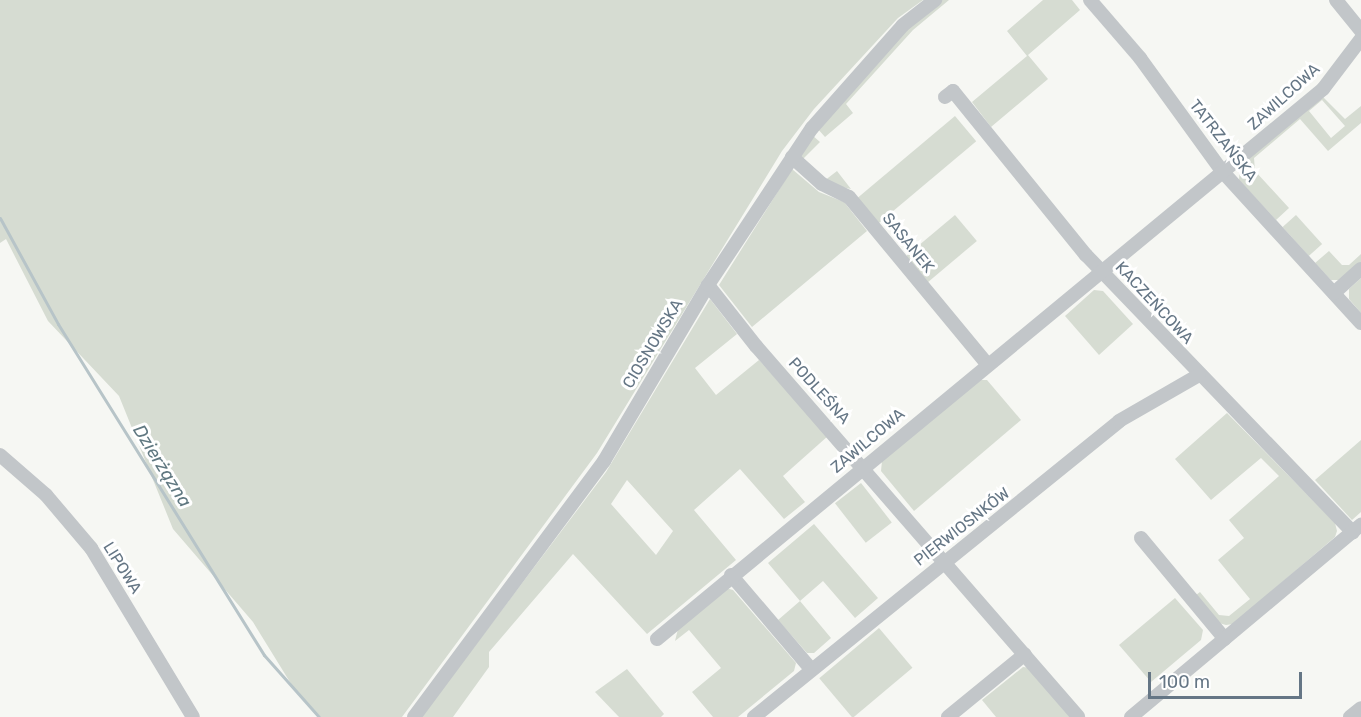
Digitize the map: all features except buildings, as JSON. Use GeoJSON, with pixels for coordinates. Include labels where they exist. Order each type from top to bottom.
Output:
{"type":"FeatureCollection","features":[{"type":"Feature","properties":{"kind":"street","name":"CIOSNOWSKA"},"geometry":{"type":"LineString","coordinates":[[414,717],[604,461],[708,285],[824,111],[903,25],[935,0]]}},
{"type":"Feature","properties":{"kind":"street","name":"TATRZAŃSKA"},"geometry":{"type":"LineString","coordinates":[[1090,0],[1140,58],[1222,171],[1361,323]]}},
{"type":"Feature","properties":{"kind":"street"},"geometry":{"type":"LineString","coordinates":[[1336,0],[1361,31]]}},
{"type":"Feature","properties":{"kind":"street","name":"ZAWILCOWA"},"geometry":{"type":"LineString","coordinates":[[657,639],[1100,269],[1323,89],[1361,39]]}},
{"type":"Feature","properties":{"kind":"street","name":"KACZEŃCOWA"},"geometry":{"type":"LineString","coordinates":[[945,97],[953,91],[1100,269],[1199,375],[1357,529]]}},
{"type":"Feature","properties":{"kind":"street","name":"SASANEK"},"geometry":{"type":"LineString","coordinates":[[792,157],[822,184],[849,197],[987,364]]}},
{"type":"Feature","properties":{"kind":"street"},"geometry":{"type":"LineString","coordinates":[[1334,293],[1361,269]]}},
{"type":"Feature","properties":{"kind":"street","name":"PODLEŚNA"},"geometry":{"type":"LineString","coordinates":[[708,285],[756,346],[863,466],[1078,717]]}},
{"type":"Feature","properties":{"kind":"street","name":"PIERWIOSNKÓW"},"geometry":{"type":"LineString","coordinates":[[754,717],[1119,421],[1199,375]]}},
{"type":"Feature","properties":{"kind":"street","name":"LIPOWA"},"geometry":{"type":"LineString","coordinates":[[0,455],[46,495],[91,548],[193,717]]}},
{"type":"Feature","properties":{"kind":"street"},"geometry":{"type":"LineString","coordinates":[[1131,717],[1357,529]]}},
{"type":"Feature","properties":{"kind":"street"},"geometry":{"type":"LineString","coordinates":[[1141,538],[1225,639]]}},
{"type":"Feature","properties":{"kind":"street"},"geometry":{"type":"LineString","coordinates":[[731,576],[812,669]]}},
{"type":"Feature","properties":{"kind":"street"},"geometry":{"type":"LineString","coordinates":[[948,717],[1025,654]]}},
{"type":"Feature","properties":{"kind":"street"},"geometry":{"type":"LineString","coordinates":[[1350,717],[1361,708]]}},
{"type":"Feature","properties":{"kind":"shaded area"},"geometry":{"type":"Polygon","coordinates":[[[0,0],[923,0],[898,18],[814,109],[782,151],[597,453],[402,717],[321,717],[293,687],[253,622],[173,529],[119,396],[48,321],[6,239],[0,243],[0,0]]]}},
{"type":"Feature","properties":{"kind":"shaded area"},"geometry":{"type":"Polygon","coordinates":[[[942,0],[949,0],[913,30],[846,104],[853,113],[825,137],[817,128],[907,28],[942,0]]]}},
{"type":"Feature","properties":{"kind":"shaded area"},"geometry":{"type":"Polygon","coordinates":[[[1043,0],[1072,0],[1080,10],[1028,55],[1048,79],[991,127],[972,102],[1027,56],[1007,31],[1043,0]]]}},
{"type":"Feature","properties":{"kind":"shaded area"},"geometry":{"type":"Polygon","coordinates":[[[1321,95],[1345,119],[1361,106],[1361,123],[1328,151],[1300,119],[1254,158],[1255,171],[1289,208],[1276,220],[1239,180],[1240,164],[1321,95]],[[1322,100],[1309,111],[1331,138],[1345,126],[1322,100]]]}},
{"type":"Feature","properties":{"kind":"shaded area"},"geometry":{"type":"Polygon","coordinates":[[[955,116],[976,141],[879,223],[858,198],[955,116]]]}},
{"type":"Feature","properties":{"kind":"shaded area"},"geometry":{"type":"Polygon","coordinates":[[[812,135],[820,142],[802,160],[824,181],[837,171],[851,189],[827,184],[803,164],[800,153],[812,135]]]}},
{"type":"Feature","properties":{"kind":"shaded area"},"geometry":{"type":"Polygon","coordinates":[[[792,169],[819,192],[844,202],[867,231],[752,327],[719,285],[792,169]]]}},
{"type":"Feature","properties":{"kind":"shaded area"},"geometry":{"type":"Polygon","coordinates":[[[955,215],[977,241],[928,282],[906,256],[955,215]]]}},
{"type":"Feature","properties":{"kind":"shaded area"},"geometry":{"type":"Polygon","coordinates":[[[1296,215],[1322,244],[1309,256],[1283,227],[1296,215]]]}},
{"type":"Feature","properties":{"kind":"shaded area"},"geometry":{"type":"Polygon","coordinates":[[[1329,251],[1342,265],[1349,265],[1361,254],[1361,262],[1340,280],[1331,280],[1315,263],[1329,251]]]}},
{"type":"Feature","properties":{"kind":"shaded area"},"geometry":{"type":"Polygon","coordinates":[[[1361,278],[1361,313],[1349,299],[1349,289],[1361,278]]]}},
{"type":"Feature","properties":{"kind":"shaded area"},"geometry":{"type":"Polygon","coordinates":[[[1094,290],[1103,291],[1133,324],[1099,355],[1065,316],[1094,290]]]}},
{"type":"Feature","properties":{"kind":"shaded area"},"geometry":{"type":"Polygon","coordinates":[[[710,299],[737,334],[695,368],[716,395],[759,360],[828,436],[783,476],[805,502],[784,519],[740,469],[694,510],[736,560],[647,634],[573,554],[489,652],[489,667],[453,717],[421,717],[606,472],[710,299]],[[627,480],[611,504],[656,555],[673,531],[627,480]]]}},
{"type":"Feature","properties":{"kind":"shaded area"},"geometry":{"type":"Polygon","coordinates":[[[979,380],[987,380],[1021,420],[914,511],[881,471],[882,461],[979,380]]]}},
{"type":"Feature","properties":{"kind":"shaded area"},"geometry":{"type":"Polygon","coordinates":[[[1227,413],[1335,523],[1337,531],[1335,537],[1233,624],[1226,625],[1219,623],[1196,595],[1200,592],[1219,615],[1229,616],[1250,599],[1218,560],[1244,538],[1229,520],[1279,476],[1261,458],[1211,500],[1175,459],[1227,413]]]}},
{"type":"Feature","properties":{"kind":"shaded area"},"geometry":{"type":"Polygon","coordinates":[[[1361,440],[1361,512],[1352,520],[1315,480],[1361,440]]]}},
{"type":"Feature","properties":{"kind":"shaded area"},"geometry":{"type":"Polygon","coordinates":[[[861,483],[892,522],[866,543],[835,503],[861,483]]]}},
{"type":"Feature","properties":{"kind":"shaded area"},"geometry":{"type":"Polygon","coordinates":[[[814,524],[878,598],[855,618],[823,581],[800,601],[768,563],[814,524]]]}},
{"type":"Feature","properties":{"kind":"shaded area"},"geometry":{"type":"Polygon","coordinates":[[[726,588],[733,590],[796,663],[794,671],[738,717],[713,717],[692,692],[721,668],[689,630],[675,641],[678,629],[726,588]]]}},
{"type":"Feature","properties":{"kind":"shaded area"},"geometry":{"type":"Polygon","coordinates":[[[1175,598],[1203,630],[1201,640],[1151,682],[1119,645],[1175,598]]]}},
{"type":"Feature","properties":{"kind":"shaded area"},"geometry":{"type":"Polygon","coordinates":[[[800,601],[831,638],[814,653],[807,653],[778,620],[800,601]]]}},
{"type":"Feature","properties":{"kind":"shaded area"},"geometry":{"type":"Polygon","coordinates":[[[879,628],[912,668],[854,717],[819,678],[879,628]]]}},
{"type":"Feature","properties":{"kind":"shaded area"},"geometry":{"type":"Polygon","coordinates":[[[1023,667],[1031,668],[1073,717],[996,717],[982,700],[1023,667]]]}},
{"type":"Feature","properties":{"kind":"shaded area"},"geometry":{"type":"Polygon","coordinates":[[[627,669],[664,714],[661,717],[619,717],[595,692],[627,669]]]}},
{"type":"Feature","properties":{"kind":"waterway","name":"Dzierżązna"},"geometry":{"type":"LineString","coordinates":[[0,218],[58,324],[264,655],[319,717]]}}]}
